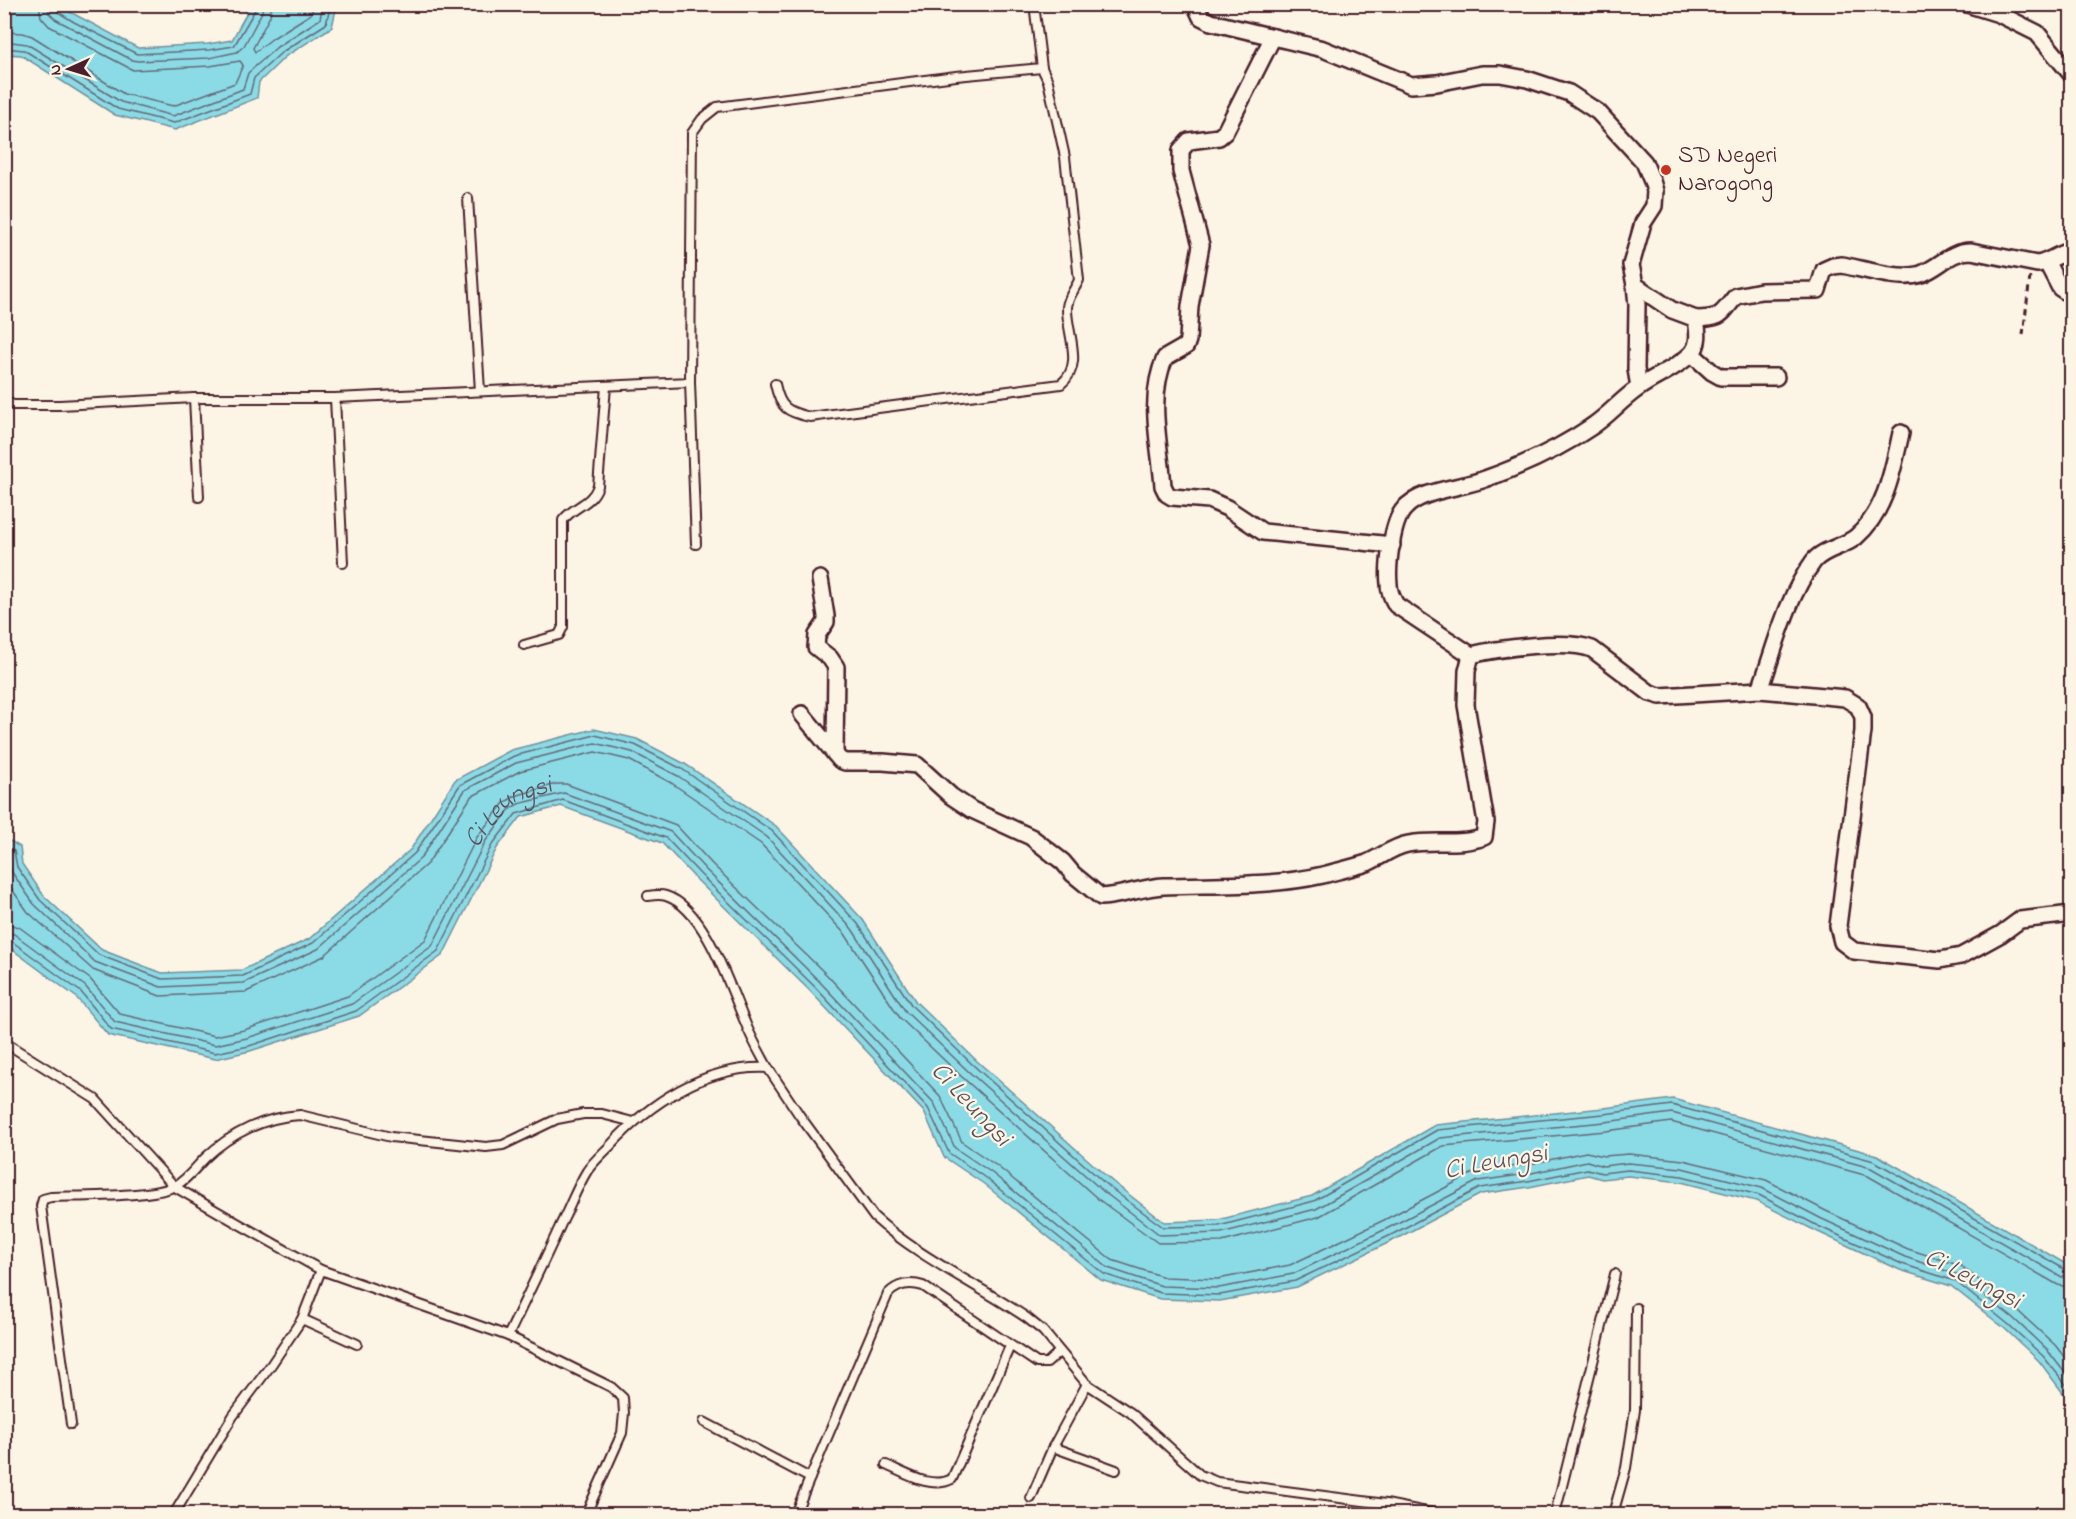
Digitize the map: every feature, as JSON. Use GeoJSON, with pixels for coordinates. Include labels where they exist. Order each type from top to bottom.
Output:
{"type":"FeatureCollection","features":[{"type":"Feature","properties":{"kind":"street"},"geometry":{"type":"LineString","coordinates":[[1195,4],[1201,17],[1211,22],[1323,49],[1411,85],[1437,83],[1482,74],[1500,74],[1527,79],[1569,93],[1598,112],[1644,162],[1655,191],[1654,206],[1643,223],[1631,265],[1637,305],[1636,369],[1639,387]]}},
{"type":"Feature","properties":{"kind":"street"},"geometry":{"type":"LineString","coordinates":[[1967,4],[1999,14],[2037,33],[2072,75]]}},
{"type":"Feature","properties":{"kind":"street"},"geometry":{"type":"LineString","coordinates":[[1273,37],[1225,132],[1219,137],[1189,141],[1181,150],[1181,171],[1201,245],[1190,306],[1188,340],[1186,346],[1165,358],[1158,377],[1156,411],[1163,486],[1167,494],[1172,497],[1209,500],[1227,508],[1263,532],[1392,545]]}},
{"type":"Feature","properties":{"kind":"street"},"geometry":{"type":"LineString","coordinates":[[1635,285],[1672,310],[1696,319],[1714,318],[1722,315],[1736,296],[1761,291],[1818,290],[1824,270],[1833,266],[1906,277],[1932,269],[1961,251],[2039,263],[2072,250]]}},
{"type":"Feature","properties":{"kind":"street"},"geometry":{"type":"LineString","coordinates":[[2039,263],[2060,288],[2072,296]]}},
{"type":"Feature","properties":{"kind":"street"},"geometry":{"type":"LineString","coordinates":[[1696,319],[1697,345],[1692,354],[1639,387],[1592,426],[1544,453],[1483,480],[1434,492],[1410,503],[1403,509],[1398,518],[1392,545],[1388,582],[1396,605],[1471,655],[1560,644],[1582,645],[1592,649],[1650,693],[1660,696],[1760,690],[1845,698],[1853,702],[1858,706],[1863,717],[1863,731],[1838,927],[1842,942],[1854,951],[1940,960],[1952,959],[2001,934],[2020,920],[2072,914]]}},
{"type":"Feature","properties":{"kind":"street"},"geometry":{"type":"LineString","coordinates":[[1692,354],[1721,377],[1776,377]]}},
{"type":"Feature","properties":{"kind":"street"},"geometry":{"type":"LineString","coordinates":[[1760,690],[1793,595],[1814,560],[1855,538],[1868,524],[1884,498],[1901,433]]}},
{"type":"Feature","properties":{"kind":"street"},"geometry":{"type":"LineString","coordinates":[[820,579],[826,622],[817,635],[816,644],[818,650],[830,658],[836,667],[835,754]]}},
{"type":"Feature","properties":{"kind":"street"},"geometry":{"type":"LineString","coordinates":[[802,714],[835,754],[845,762],[917,765],[951,796],[972,810],[1031,837],[1063,862],[1101,897],[1162,886],[1243,885],[1319,876],[1368,862],[1391,849],[1408,844],[1427,841],[1474,841],[1484,837],[1486,822],[1466,705],[1467,672],[1471,655]]}},
{"type":"Feature","properties":{"kind":"lane"},"geometry":{"type":"LineString","coordinates":[[775,384],[778,400],[785,408],[810,417],[1061,384],[1069,378],[1073,358],[1067,306],[1078,280],[1078,270],[1065,157],[1048,81],[1042,68],[1034,4]]}},
{"type":"Feature","properties":{"kind":"lane"},"geometry":{"type":"LineString","coordinates":[[696,544],[690,382],[692,133],[702,119],[717,107],[956,76],[1042,68]]}},
{"type":"Feature","properties":{"kind":"lane"},"geometry":{"type":"LineString","coordinates":[[468,198],[480,391]]}},
{"type":"Feature","properties":{"kind":"lane"},"geometry":{"type":"LineString","coordinates":[[4,401],[14,405],[60,405],[194,398],[335,398],[690,382]]}},
{"type":"Feature","properties":{"kind":"lane"},"geometry":{"type":"LineString","coordinates":[[524,645],[560,635],[563,627],[563,520],[569,513],[594,496],[598,486],[606,386]]}},
{"type":"Feature","properties":{"kind":"lane"},"geometry":{"type":"LineString","coordinates":[[194,398],[199,497]]}},
{"type":"Feature","properties":{"kind":"lane"},"geometry":{"type":"LineString","coordinates":[[335,398],[343,563]]}},
{"type":"Feature","properties":{"kind":"lane"},"geometry":{"type":"LineString","coordinates":[[648,896],[665,896],[677,902],[693,917],[732,987],[745,1022],[768,1068],[800,1116],[874,1216],[886,1228],[1027,1318],[1043,1331],[1087,1384],[1131,1413],[1200,1475],[1217,1482],[1386,1504],[1437,1515]]}},
{"type":"Feature","properties":{"kind":"lane"},"geometry":{"type":"LineString","coordinates":[[4,1042],[96,1099],[175,1187],[321,1270],[508,1336],[611,1387],[623,1398],[622,1433],[586,1515]]}},
{"type":"Feature","properties":{"kind":"lane"},"geometry":{"type":"LineString","coordinates":[[508,1336],[587,1170],[633,1122],[667,1096],[691,1085],[732,1070],[751,1067],[768,1068]]}},
{"type":"Feature","properties":{"kind":"lane"},"geometry":{"type":"LineString","coordinates":[[71,1424],[43,1199],[155,1192],[175,1187],[212,1151],[227,1140],[262,1123],[285,1116],[300,1115],[391,1137],[486,1147],[503,1145],[557,1119],[583,1114],[602,1114],[633,1122]]}},
{"type":"Feature","properties":{"kind":"lane"},"geometry":{"type":"LineString","coordinates":[[174,1515],[232,1416],[302,1319],[321,1270]]}},
{"type":"Feature","properties":{"kind":"lane"},"geometry":{"type":"LineString","coordinates":[[1555,1515],[1615,1274]]}},
{"type":"Feature","properties":{"kind":"lane"},"geometry":{"type":"LineString","coordinates":[[795,1515],[888,1294],[895,1288],[906,1284],[923,1286],[1037,1363],[1047,1363],[1059,1352]]}},
{"type":"Feature","properties":{"kind":"lane"},"geometry":{"type":"LineString","coordinates":[[1614,1515],[1626,1468],[1635,1410],[1636,1308]]}},
{"type":"Feature","properties":{"kind":"lane"},"geometry":{"type":"LineString","coordinates":[[302,1319],[357,1344]]}},
{"type":"Feature","properties":{"kind":"lane"},"geometry":{"type":"LineString","coordinates":[[886,1465],[934,1483],[945,1483],[952,1479],[1010,1346]]}},
{"type":"Feature","properties":{"kind":"lane"},"geometry":{"type":"LineString","coordinates":[[1031,1498],[1053,1446],[1087,1384]]}},
{"type":"Feature","properties":{"kind":"lane"},"geometry":{"type":"LineString","coordinates":[[704,1422],[810,1478]]}},
{"type":"Feature","properties":{"kind":"lane"},"geometry":{"type":"LineString","coordinates":[[1053,1446],[1116,1470]]}},
{"type":"Feature","properties":{"kind":"path"},"geometry":{"type":"LineString","coordinates":[[2022,335],[2039,263]]}},
{"type":"Feature","properties":{"kind":"water"},"geometry":{"type":"Polygon","coordinates":[[[4,5],[57,5],[138,48],[208,44],[232,40],[251,5],[337,5],[332,27],[286,56],[259,82],[257,98],[175,130],[115,115],[21,55],[5,54],[4,5]]]}},
{"type":"Feature","properties":{"kind":"water","name":"Ci Leungsi"},"geometry":{"type":"Polygon","coordinates":[[[594,729],[637,739],[685,764],[776,826],[863,920],[916,1002],[977,1061],[1113,1182],[1164,1222],[1218,1220],[1312,1196],[1435,1125],[1673,1099],[1877,1155],[2071,1267],[2071,1400],[2039,1361],[2004,1328],[1951,1286],[1900,1270],[1756,1201],[1681,1182],[1628,1176],[1602,1179],[1588,1175],[1481,1194],[1394,1240],[1297,1287],[1220,1301],[1160,1299],[1101,1280],[984,1184],[944,1157],[924,1112],[810,991],[662,843],[561,806],[521,817],[497,848],[443,955],[359,1016],[250,1051],[215,1059],[108,1035],[76,997],[5,944],[5,838],[20,847],[22,864],[44,896],[102,950],[162,973],[242,970],[309,939],[411,849],[455,780],[511,750],[594,729]]]}},
{"type":"Feature","properties":{"kind":"place","name":"SD Negeri Narogong"},"geometry":{"type":"Point","coordinates":[1666,170]}}]}
